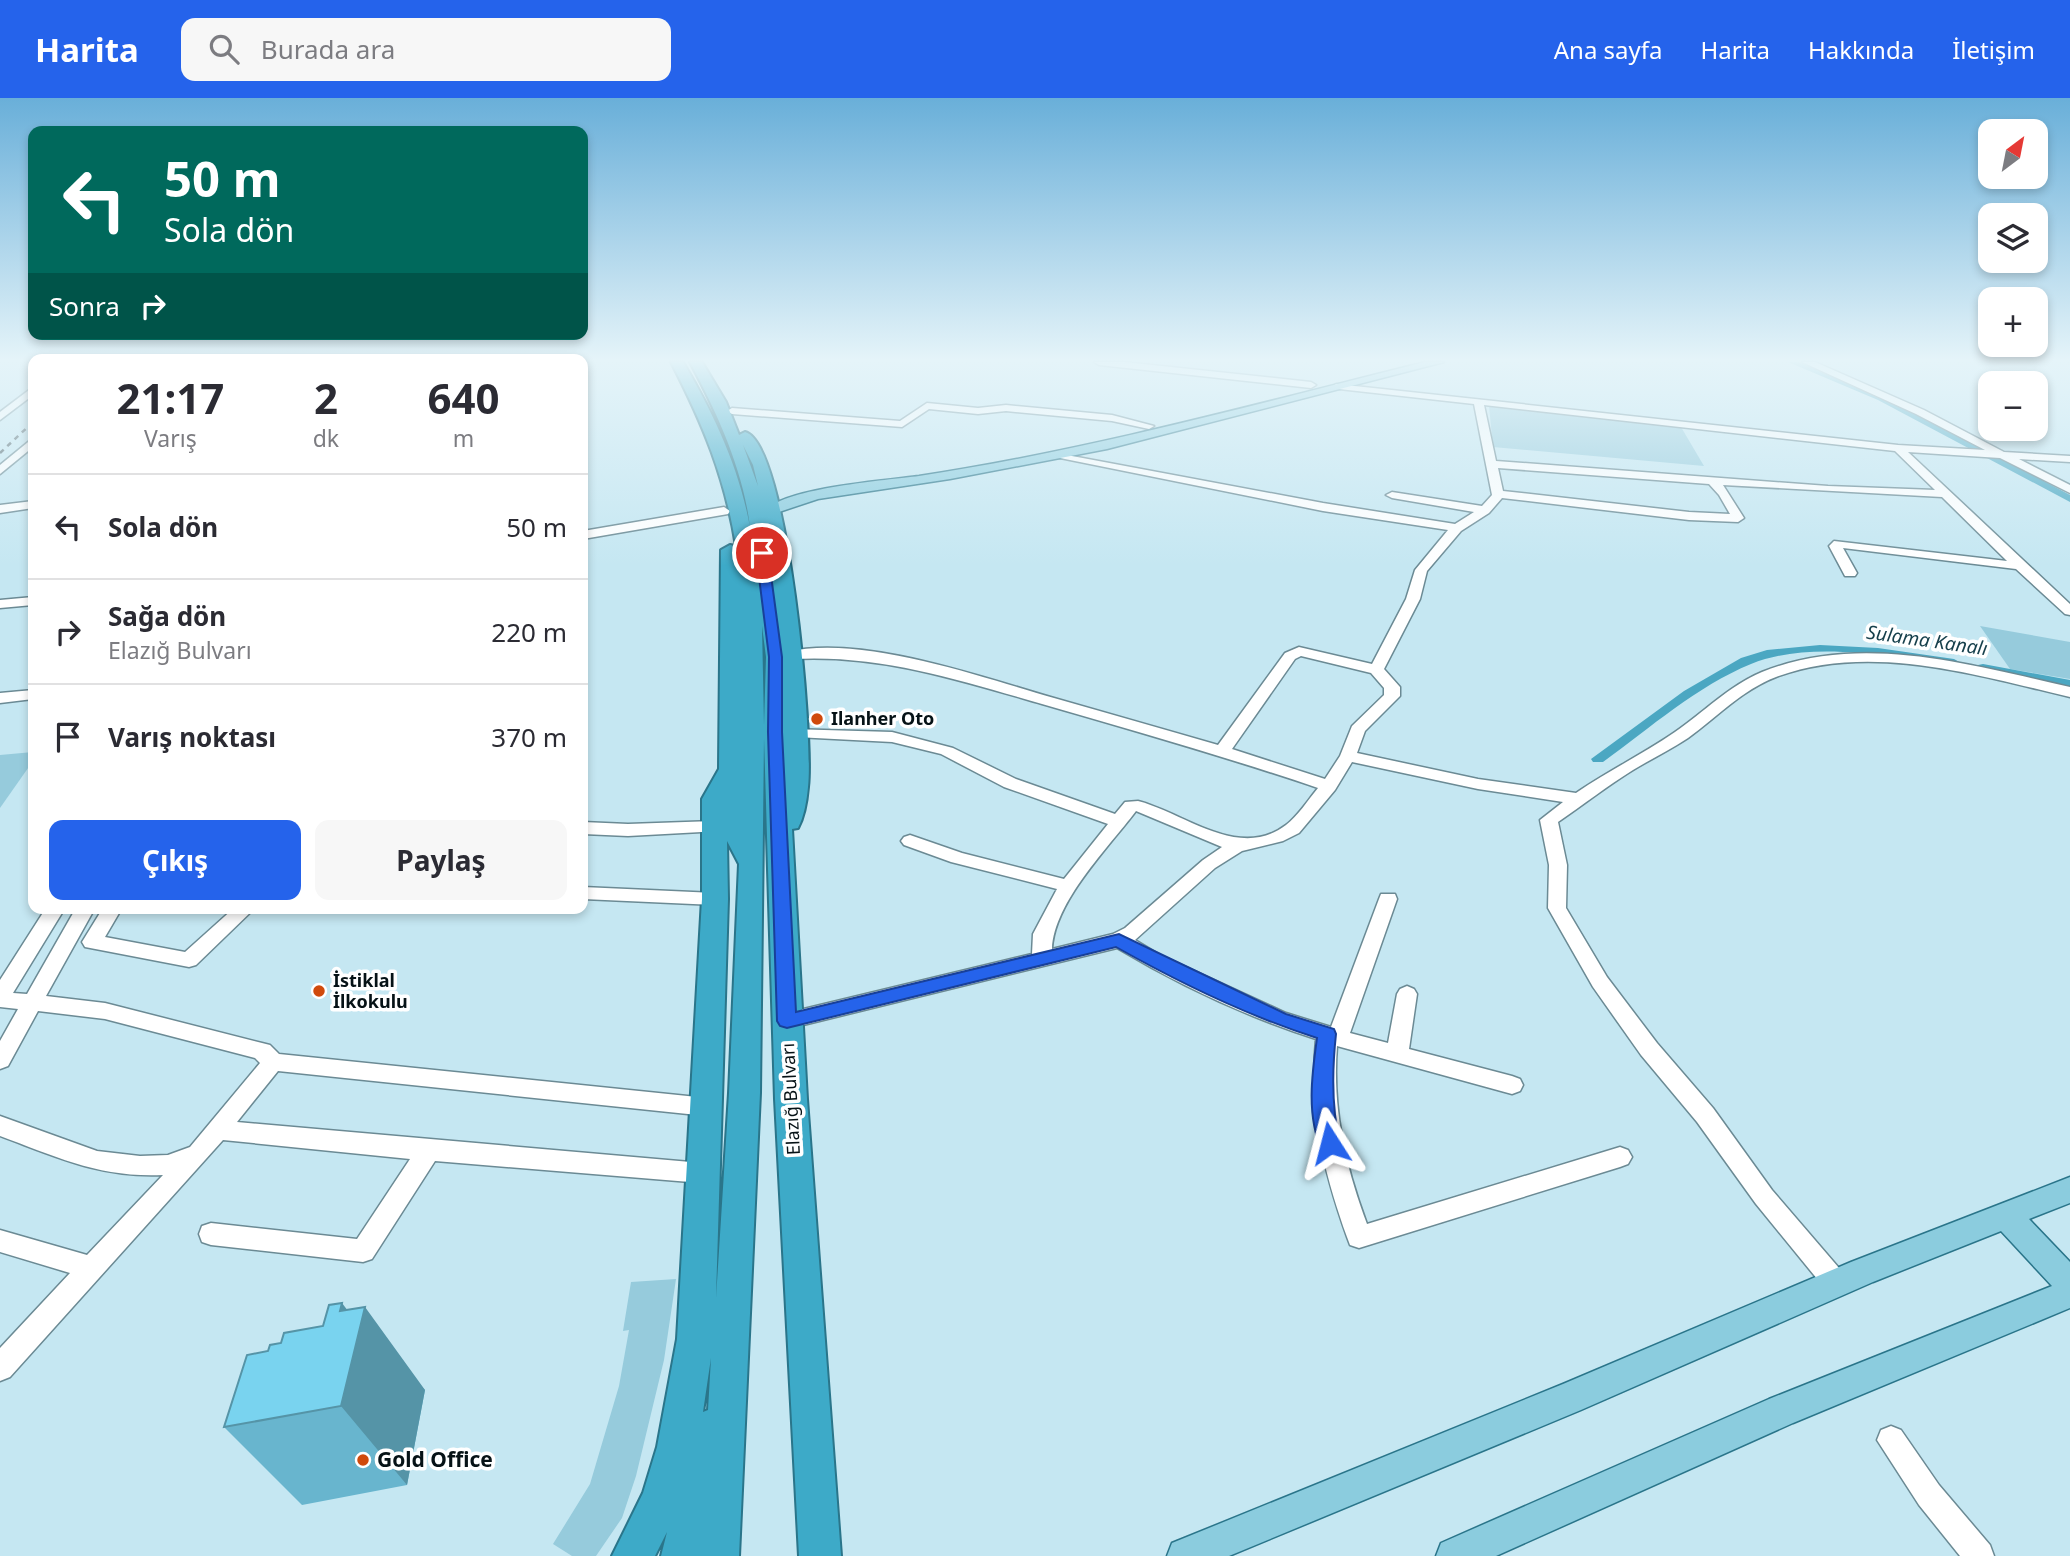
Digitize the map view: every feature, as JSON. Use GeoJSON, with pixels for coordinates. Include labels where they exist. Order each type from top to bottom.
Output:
{"type":"FeatureCollection","features":[{"type":"Feature","properties":{"kind":"highway"},"geometry":{"type":"LineString","coordinates":[[697,430],[724,511],[732,562],[729,820],[751,866]]}},
{"type":"Feature","properties":{"kind":"highway"},"geometry":{"type":"LineString","coordinates":[[713,430],[722,448],[739,511],[749,573],[751,866],[741,1174],[718,1556]]}},
{"type":"Feature","properties":{"kind":"highway","name":"Elazığ Bulvarı"},"geometry":{"type":"LineString","coordinates":[[729,430],[755,499],[776,657],[775,732],[787,1021],[820,1556]]}},
{"type":"Feature","properties":{"kind":"highway"},"geometry":{"type":"LineString","coordinates":[[742,430],[761,466],[778,533],[792,655],[797,785],[782,854]]}},
{"type":"Feature","properties":{"kind":"highway"},"geometry":{"type":"LineString","coordinates":[[633,1556],[661,1500],[679,1434],[696,1339],[715,900],[714,799],[731,768]]}},
{"type":"Feature","properties":{"kind":"highway"},"geometry":{"type":"LineString","coordinates":[[681,1556],[730,1365]]}},
{"type":"Feature","properties":{"kind":"main road"},"geometry":{"type":"LineString","coordinates":[[770,500],[793,492],[1025,454],[1131,430]]}},
{"type":"Feature","properties":{"kind":"main road"},"geometry":{"type":"LineString","coordinates":[[770,500],[786,503],[817,495],[1060,455],[1161,430]]}},
{"type":"Feature","properties":{"kind":"main road"},"geometry":{"type":"LineString","coordinates":[[1185,1556],[1569,1398],[1836,1283],[2070,1190]]}},
{"type":"Feature","properties":{"kind":"main road"},"geometry":{"type":"LineString","coordinates":[[2005,1215],[2070,1283]]}},
{"type":"Feature","properties":{"kind":"main road"},"geometry":{"type":"LineString","coordinates":[[1454,1556],[1781,1411],[2070,1293]]}},
{"type":"Feature","properties":{"kind":"street"},"geometry":{"type":"LineString","coordinates":[[1484,430],[1498,494]]}},
{"type":"Feature","properties":{"kind":"street"},"geometry":{"type":"LineString","coordinates":[[1738,430],[1898,448],[2070,459]]}},
{"type":"Feature","properties":{"kind":"street"},"geometry":{"type":"LineString","coordinates":[[1952,430],[2070,490]]}},
{"type":"Feature","properties":{"kind":"street"},"geometry":{"type":"LineString","coordinates":[[5,467],[28,446]]}},
{"type":"Feature","properties":{"kind":"street"},"geometry":{"type":"LineString","coordinates":[[1898,448],[2019,566],[2070,611]]}},
{"type":"Feature","properties":{"kind":"street"},"geometry":{"type":"LineString","coordinates":[[1060,455],[1324,507],[1457,528]]}},
{"type":"Feature","properties":{"kind":"street"},"geometry":{"type":"LineString","coordinates":[[5,467],[28,462]]}},
{"type":"Feature","properties":{"kind":"street"},"geometry":{"type":"LineString","coordinates":[[1492,464],[1828,489],[1947,494]]}},
{"type":"Feature","properties":{"kind":"street"},"geometry":{"type":"LineString","coordinates":[[1498,494],[1689,516],[1738,518],[1724,494],[1711,479]]}},
{"type":"Feature","properties":{"kind":"street"},"geometry":{"type":"LineString","coordinates":[[1376,670],[1413,599],[1421,570],[1457,528],[1485,510],[1498,494]]}},
{"type":"Feature","properties":{"kind":"street"},"geometry":{"type":"LineString","coordinates":[[1392,495],[1485,510]]}},
{"type":"Feature","properties":{"kind":"street"},"geometry":{"type":"LineString","coordinates":[[0,509],[28,506]]}},
{"type":"Feature","properties":{"kind":"street"},"geometry":{"type":"LineString","coordinates":[[588,534],[724,511]]}},
{"type":"Feature","properties":{"kind":"street"},"geometry":{"type":"LineString","coordinates":[[1850,573],[1835,546],[1838,544],[1969,565],[2019,566]]}},
{"type":"Feature","properties":{"kind":"street"},"geometry":{"type":"LineString","coordinates":[[0,604],[28,601]]}},
{"type":"Feature","properties":{"kind":"street"},"geometry":{"type":"LineString","coordinates":[[787,1021],[1119,940],[1132,933],[1209,864],[1236,846],[1278,837],[1293,829],[1329,786],[1348,756],[1358,729],[1392,695],[1392,687],[1376,670],[1298,651],[1290,656],[1223,750]]}},
{"type":"Feature","properties":{"kind":"street"},"geometry":{"type":"LineString","coordinates":[[792,655],[851,654],[939,669],[1223,750],[1329,786]]}},
{"type":"Feature","properties":{"kind":"street"},"geometry":{"type":"LineString","coordinates":[[1836,1283],[1764,1197],[1705,1115],[1649,1049],[1600,982],[1557,908],[1558,865],[1549,820],[1625,768],[1675,740],[1754,681],[1802,665],[1859,658],[1889,659],[1987,674],[2070,692]]}},
{"type":"Feature","properties":{"kind":"street"},"geometry":{"type":"LineString","coordinates":[[0,698],[28,695]]}},
{"type":"Feature","properties":{"kind":"street"},"geometry":{"type":"LineString","coordinates":[[796,732],[892,737],[947,751],[1010,783],[1118,821]]}},
{"type":"Feature","properties":{"kind":"street"},"geometry":{"type":"LineString","coordinates":[[1348,756],[1478,783],[1579,799]]}},
{"type":"Feature","properties":{"kind":"street"},"geometry":{"type":"LineString","coordinates":[[1042,959],[1044,934],[1068,886],[1131,806],[1138,806],[1236,846]]}},
{"type":"Feature","properties":{"kind":"street"},"geometry":{"type":"LineString","coordinates":[[588,828],[628,830],[715,827]]}},
{"type":"Feature","properties":{"kind":"street"},"geometry":{"type":"LineString","coordinates":[[910,841],[957,858],[1068,886]]}},
{"type":"Feature","properties":{"kind":"street"},"geometry":{"type":"LineString","coordinates":[[588,893],[715,900]]}},
{"type":"Feature","properties":{"kind":"street"},"geometry":{"type":"LineString","coordinates":[[1388,899],[1332,1036],[1322,1074],[1325,1124],[1339,1182],[1359,1237],[1620,1157]]}},
{"type":"Feature","properties":{"kind":"street"},"geometry":{"type":"LineString","coordinates":[[52,914],[0,998],[105,1011],[262,1051],[273,1062],[707,1107]]}},
{"type":"Feature","properties":{"kind":"street"},"geometry":{"type":"LineString","coordinates":[[0,1060],[83,914]]}},
{"type":"Feature","properties":{"kind":"street"},"geometry":{"type":"LineString","coordinates":[[109,914],[92,942],[190,960],[240,914]]}},
{"type":"Feature","properties":{"kind":"street"},"geometry":{"type":"LineString","coordinates":[[1119,940],[1153,960],[1279,1019],[1512,1085]]}},
{"type":"Feature","properties":{"kind":"street"},"geometry":{"type":"LineString","coordinates":[[1397,1054],[1407,994]]}},
{"type":"Feature","properties":{"kind":"street"},"geometry":{"type":"LineString","coordinates":[[0,1368],[198,1154],[273,1062]]}},
{"type":"Feature","properties":{"kind":"street"},"geometry":{"type":"LineString","coordinates":[[0,1126],[97,1161],[140,1166],[168,1165],[198,1154]]}},
{"type":"Feature","properties":{"kind":"street"},"geometry":{"type":"LineString","coordinates":[[219,1130],[428,1151],[702,1173]]}},
{"type":"Feature","properties":{"kind":"street"},"geometry":{"type":"LineString","coordinates":[[211,1234],[363,1251],[428,1151]]}},
{"type":"Feature","properties":{"kind":"street"},"geometry":{"type":"LineString","coordinates":[[0,1241],[91,1268]]}},
{"type":"Feature","properties":{"kind":"street"},"geometry":{"type":"LineString","coordinates":[[1891,1440],[1929,1495],[1979,1556]]}},
{"type":"Feature","properties":{"kind":"shaded area"},"geometry":{"type":"Polygon","coordinates":[[[1491,430],[1683,430],[1704,466],[1493,447],[1491,430]]]}},
{"type":"Feature","properties":{"kind":"shaded area"},"geometry":{"type":"Polygon","coordinates":[[[1980,626],[2070,642],[2070,679],[2010,669],[1980,626]]]}},
{"type":"Feature","properties":{"kind":"shaded area"},"geometry":{"type":"Polygon","coordinates":[[[28,752],[28,768],[0,808],[0,755],[28,752]]]}},
{"type":"Feature","properties":{"kind":"shaded area"},"geometry":{"type":"Polygon","coordinates":[[[676,1279],[664,1360],[636,1476],[622,1518],[596,1556],[572,1556],[553,1544],[590,1484],[619,1386],[629,1330],[623,1331],[631,1282],[676,1279]]]}},
{"type":"Feature","properties":{"kind":"building"},"geometry":{"type":"Polygon","coordinates":[[[342,1303],[340,1311],[365,1307],[341,1406],[224,1427],[247,1355],[268,1351],[270,1345],[281,1343],[284,1333],[323,1326],[329,1305],[342,1303]]]}},
{"type":"Feature","properties":{"kind":"waterway","name":"Sulama Kanalı"},"geometry":{"type":"LineString","coordinates":[[1941,430],[2070,499]]}},
{"type":"Feature","properties":{"kind":"waterway","name":"Sulama Kanalı"},"geometry":{"type":"LineString","coordinates":[[1598,759],[1708,682],[1746,661],[1767,654],[1792,650],[1849,650],[1954,663]]}},
{"type":"Feature","properties":{"kind":"waterway","name":"Sulama Kanalı"},"geometry":{"type":"LineString","coordinates":[[1983,668],[2070,684]]}},
{"type":"Feature","properties":{"kind":"railway"},"geometry":{"type":"LineString","coordinates":[[0,453],[24,430]]}},
{"type":"Feature","properties":{"kind":"place","name":"Ilanher Oto"},"geometry":{"type":"Point","coordinates":[817,719]}},
{"type":"Feature","properties":{"kind":"place","name":"İstiklal İlkokulu"},"geometry":{"type":"Point","coordinates":[319,991]}},
{"type":"Feature","properties":{"kind":"place","name":"Gold Office"},"geometry":{"type":"Point","coordinates":[363,1460]}},
{"type":"Feature","properties":{"kind":"route"},"geometry":{"type":"LineString","coordinates":[[762,553],[776,657],[775,732],[787,1021],[1119,940],[1153,960],[1279,1019],[1327,1034],[1322,1074],[1325,1124],[1330,1143]]}}]}
